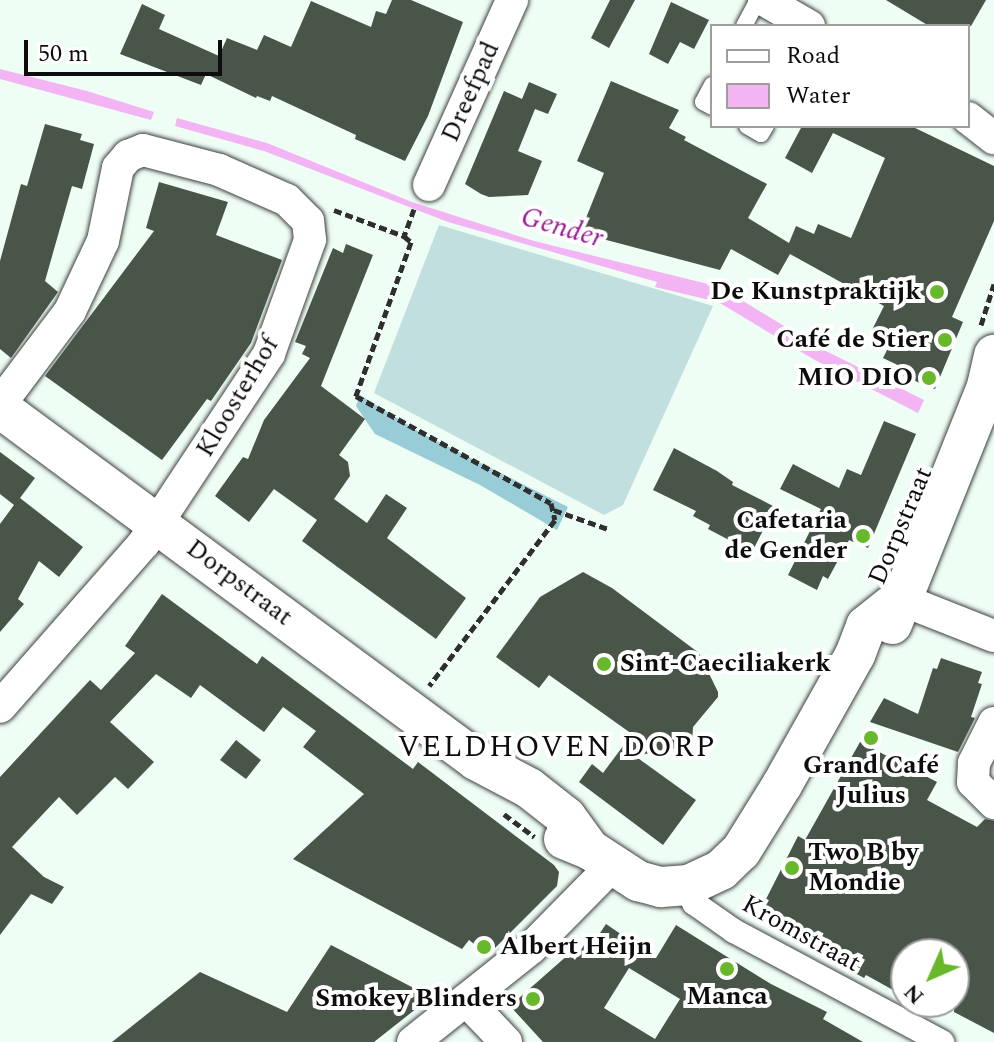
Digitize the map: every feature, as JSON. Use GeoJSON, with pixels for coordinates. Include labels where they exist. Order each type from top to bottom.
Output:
{"type":"FeatureCollection","features":[{"type":"Feature","properties":{"kind":"street","name":"Dreefpad"},"geometry":{"type":"LineString","coordinates":[[421,198],[512,0]]}},
{"type":"Feature","properties":{"kind":"street"},"geometry":{"type":"LineString","coordinates":[[764,0],[806,24]]}},
{"type":"Feature","properties":{"kind":"street"},"geometry":{"type":"LineString","coordinates":[[970,120],[994,138]]}},
{"type":"Feature","properties":{"kind":"street"},"geometry":{"type":"LineString","coordinates":[[0,406],[70,311],[103,241],[118,168],[128,156],[143,150],[219,170],[287,200],[301,211]]}},
{"type":"Feature","properties":{"kind":"street","name":"Kloosterhof"},"geometry":{"type":"LineString","coordinates":[[0,707],[159,523],[269,354],[310,240],[308,221],[301,211]]}},
{"type":"Feature","properties":{"kind":"street","name":"Dorpstraat"},"geometry":{"type":"LineString","coordinates":[[0,406],[476,760],[529,788],[559,811],[600,858],[638,881],[661,887],[689,885],[721,870],[741,851],[855,655],[876,642],[892,625],[940,507],[989,356]]}},
{"type":"Feature","properties":{"kind":"street"},"geometry":{"type":"LineString","coordinates":[[900,599],[994,636]]}},
{"type":"Feature","properties":{"kind":"street"},"geometry":{"type":"LineString","coordinates":[[994,723],[974,763],[973,782],[994,803]]}},
{"type":"Feature","properties":{"kind":"street"},"geometry":{"type":"LineString","coordinates":[[413,1042],[531,948],[600,858]]}},
{"type":"Feature","properties":{"kind":"street","name":"Kromstraat"},"geometry":{"type":"LineString","coordinates":[[689,885],[694,903],[734,931],[942,1042]]}},
{"type":"Feature","properties":{"kind":"street"},"geometry":{"type":"LineString","coordinates":[[466,1000],[506,1042]]}},
{"type":"Feature","properties":{"kind":"lane"},"geometry":{"type":"LineString","coordinates":[[745,24],[758,0]]}},
{"type":"Feature","properties":{"kind":"lane"},"geometry":{"type":"LineString","coordinates":[[710,89],[703,102],[710,106]]}},
{"type":"Feature","properties":{"kind":"path"},"geometry":{"type":"LineString","coordinates":[[404,236],[421,198]]}},
{"type":"Feature","properties":{"kind":"path"},"geometry":{"type":"LineString","coordinates":[[301,211],[319,204],[404,236],[411,242],[356,396],[551,503],[554,510],[550,530],[424,692]]}},
{"type":"Feature","properties":{"kind":"path"},"geometry":{"type":"LineString","coordinates":[[989,356],[994,284]]}},
{"type":"Feature","properties":{"kind":"path"},"geometry":{"type":"LineString","coordinates":[[554,510],[608,529]]}},
{"type":"Feature","properties":{"kind":"shaded area"},"geometry":{"type":"Polygon","coordinates":[[[439,225],[713,306],[623,505],[604,515],[374,393],[439,225]]]}},
{"type":"Feature","properties":{"kind":"shaded area"},"geometry":{"type":"Polygon","coordinates":[[[360,395],[421,433],[568,507],[557,530],[480,485],[375,434],[356,406],[360,395]]]}},
{"type":"Feature","properties":{"kind":"water"},"geometry":{"type":"Polygon","coordinates":[[[0,69],[154,112],[151,120],[0,79],[0,69]]]}},
{"type":"Feature","properties":{"kind":"water"},"geometry":{"type":"Polygon","coordinates":[[[177,118],[267,143],[412,202],[534,241],[720,287],[822,349],[924,400],[918,413],[813,359],[718,302],[655,287],[657,282],[448,222],[264,151],[175,126],[177,118]]]}},
{"type":"Feature","properties":{"kind":"building"},"geometry":{"type":"Polygon","coordinates":[[[392,0],[411,0],[463,22],[428,116],[405,161],[272,96],[270,101],[256,98],[206,74],[201,85],[120,54],[142,4],[165,15],[159,29],[219,56],[227,38],[257,50],[264,35],[291,47],[311,1],[371,27],[376,11],[386,14],[392,0]]]}},
{"type":"Feature","properties":{"kind":"building"},"geometry":{"type":"Polygon","coordinates":[[[610,0],[635,0],[609,48],[591,38],[610,0]]]}},
{"type":"Feature","properties":{"kind":"building"},"geometry":{"type":"Polygon","coordinates":[[[886,0],[986,0],[971,26],[926,24],[886,0]]]}},
{"type":"Feature","properties":{"kind":"building"},"geometry":{"type":"Polygon","coordinates":[[[671,2],[709,20],[694,49],[680,42],[668,64],[649,54],[671,2]]]}},
{"type":"Feature","properties":{"kind":"building"},"geometry":{"type":"Polygon","coordinates":[[[611,81],[679,110],[669,128],[686,137],[684,140],[767,184],[748,218],[789,243],[796,226],[814,234],[818,224],[851,238],[885,158],[833,133],[812,173],[785,158],[801,128],[915,128],[994,166],[994,221],[952,317],[963,322],[935,389],[903,376],[906,369],[883,358],[888,348],[875,342],[878,333],[872,330],[884,306],[790,254],[778,275],[731,249],[720,270],[580,233],[604,173],[577,161],[611,81]]]}},
{"type":"Feature","properties":{"kind":"building"},"geometry":{"type":"Polygon","coordinates":[[[529,82],[557,94],[548,114],[535,109],[518,151],[542,161],[528,195],[489,197],[481,194],[465,184],[504,91],[522,99],[529,82]]]}},
{"type":"Feature","properties":{"kind":"building"},"geometry":{"type":"Polygon","coordinates":[[[45,124],[82,134],[80,140],[94,144],[82,189],[72,186],[45,281],[58,292],[11,358],[0,349],[0,261],[21,184],[27,186],[45,124]]]}},
{"type":"Feature","properties":{"kind":"building"},"geometry":{"type":"Polygon","coordinates":[[[159,182],[228,202],[216,235],[282,260],[251,343],[211,401],[207,399],[162,460],[45,376],[154,231],[146,228],[159,182]]]}},
{"type":"Feature","properties":{"kind":"building"},"geometry":{"type":"Polygon","coordinates":[[[346,244],[373,255],[321,386],[365,419],[339,455],[348,462],[350,476],[334,499],[367,523],[386,494],[407,508],[387,538],[466,598],[436,639],[302,541],[317,520],[274,489],[249,522],[215,496],[243,457],[248,459],[264,420],[310,358],[302,354],[306,346],[295,342],[333,248],[343,253],[346,244]]]}},
{"type":"Feature","properties":{"kind":"building"},"geometry":{"type":"Polygon","coordinates":[[[884,421],[916,434],[868,548],[849,540],[828,579],[823,576],[817,590],[788,575],[821,509],[780,489],[793,464],[839,488],[847,469],[861,475],[884,421]]]}},
{"type":"Feature","properties":{"kind":"building"},"geometry":{"type":"Polygon","coordinates":[[[674,448],[717,471],[733,482],[732,485],[775,507],[752,552],[708,529],[710,525],[693,516],[696,511],[653,490],[674,448]]]}},
{"type":"Feature","properties":{"kind":"building"},"geometry":{"type":"Polygon","coordinates":[[[0,452],[35,478],[20,498],[83,547],[59,577],[39,561],[18,599],[24,604],[0,632],[0,524],[14,505],[0,494],[0,452]]]}},
{"type":"Feature","properties":{"kind":"building","name":"Sint-Caeciliakerk"},"geometry":{"type":"Polygon","coordinates":[[[583,572],[612,588],[699,653],[718,692],[718,697],[693,727],[692,745],[635,756],[696,800],[663,845],[579,782],[592,764],[603,773],[632,734],[549,675],[539,688],[496,657],[540,597],[583,572]]]}},
{"type":"Feature","properties":{"kind":"building"},"geometry":{"type":"Polygon","coordinates":[[[162,594],[257,664],[262,656],[413,769],[418,762],[554,865],[559,872],[557,886],[488,955],[469,940],[462,949],[293,859],[364,794],[303,747],[316,731],[283,707],[264,732],[200,685],[191,698],[156,674],[110,722],[154,762],[128,789],[115,777],[77,815],[59,797],[12,847],[44,877],[64,887],[52,904],[31,894],[0,935],[0,777],[90,680],[101,690],[135,653],[125,646],[162,594]]]}},
{"type":"Feature","properties":{"kind":"building"},"geometry":{"type":"Polygon","coordinates":[[[941,658],[982,672],[978,683],[982,684],[971,717],[975,718],[958,752],[870,722],[884,698],[918,714],[933,668],[937,669],[941,658]]]}},
{"type":"Feature","properties":{"kind":"building"},"geometry":{"type":"Polygon","coordinates":[[[236,740],[261,760],[246,779],[220,760],[236,740]]]}},
{"type":"Feature","properties":{"kind":"building"},"geometry":{"type":"Polygon","coordinates":[[[860,742],[937,782],[927,800],[977,827],[985,819],[994,821],[994,1033],[965,1018],[970,1018],[970,938],[890,938],[890,988],[866,975],[864,978],[762,922],[764,915],[759,913],[798,836],[805,840],[860,742]]]}},
{"type":"Feature","properties":{"kind":"building"},"geometry":{"type":"Polygon","coordinates":[[[606,924],[656,958],[676,925],[771,984],[827,1012],[823,1019],[863,1042],[543,1042],[510,1006],[569,954],[575,960],[590,935],[596,939],[606,924]],[[629,968],[604,1008],[655,1039],[680,999],[629,968]]]}},
{"type":"Feature","properties":{"kind":"building"},"geometry":{"type":"Polygon","coordinates":[[[331,945],[431,997],[374,1042],[112,1042],[200,972],[287,1012],[331,945]]]}},
{"type":"Feature","properties":{"kind":"place","name":"De Kunstpraktijk"},"geometry":{"type":"Point","coordinates":[937,292]}},
{"type":"Feature","properties":{"kind":"place","name":"Café de Stier"},"geometry":{"type":"Point","coordinates":[945,340]}},
{"type":"Feature","properties":{"kind":"place","name":"MIO DIO"},"geometry":{"type":"Point","coordinates":[929,378]}},
{"type":"Feature","properties":{"kind":"place","name":"Cafetaria de Gender"},"geometry":{"type":"Point","coordinates":[863,536]}},
{"type":"Feature","properties":{"kind":"place","name":"Sint-Caeciliakerk"},"geometry":{"type":"Point","coordinates":[604,664]}},
{"type":"Feature","properties":{"kind":"place","name":"Grand Café Julius"},"geometry":{"type":"Point","coordinates":[871,738]}},
{"type":"Feature","properties":{"kind":"place","name":"Two B by Mondie"},"geometry":{"type":"Point","coordinates":[792,868]}},
{"type":"Feature","properties":{"kind":"place","name":"Albert Heijn"},"geometry":{"type":"Point","coordinates":[484,947]}},
{"type":"Feature","properties":{"kind":"place","name":"Manca"},"geometry":{"type":"Point","coordinates":[727,969]}},
{"type":"Feature","properties":{"kind":"place","name":"Smokey Blinders"},"geometry":{"type":"Point","coordinates":[533,999]}},
{"type":"Feature","properties":{"kind":"district","name":"VELDHOVEN DORP"},"geometry":{"type":"Point","coordinates":[557,747]}},
{"type":"Feature","properties":{"kind":"water label","name":"Gender"},"geometry":{"type":"Point","coordinates":[562,228]}}]}
